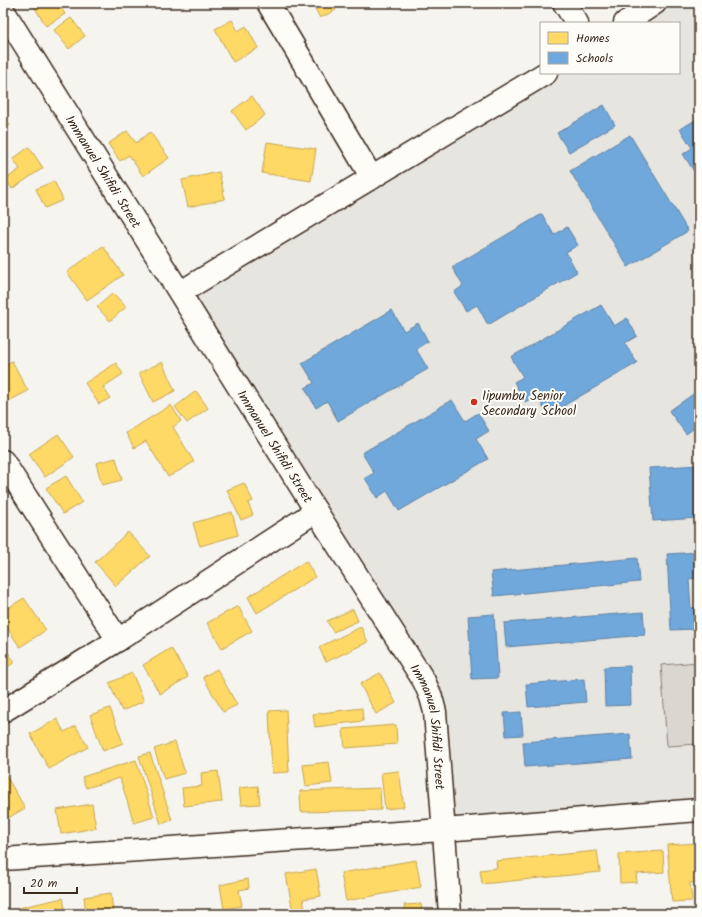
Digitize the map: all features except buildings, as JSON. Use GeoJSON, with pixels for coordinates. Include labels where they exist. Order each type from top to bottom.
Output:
{"type":"FeatureCollection","features":[{"type":"Feature","properties":{"kind":"street"},"geometry":{"type":"LineString","coordinates":[[268,3],[372,178]]}},
{"type":"Feature","properties":{"kind":"street"},"geometry":{"type":"LineString","coordinates":[[564,3],[576,22]]}},
{"type":"Feature","properties":{"kind":"street"},"geometry":{"type":"LineString","coordinates":[[626,22],[655,3]]}},
{"type":"Feature","properties":{"kind":"street","name":"Immanuel Shifidi Street"},"geometry":{"type":"LineString","coordinates":[[3,10],[424,681],[431,697],[435,712],[450,914]]}},
{"type":"Feature","properties":{"kind":"street"},"geometry":{"type":"LineString","coordinates":[[180,292],[544,74]]}},
{"type":"Feature","properties":{"kind":"street"},"geometry":{"type":"LineString","coordinates":[[3,461],[118,640]]}},
{"type":"Feature","properties":{"kind":"street"},"geometry":{"type":"LineString","coordinates":[[3,711],[118,640],[316,511]]}},
{"type":"Feature","properties":{"kind":"street"},"geometry":{"type":"LineString","coordinates":[[3,859],[443,830],[699,810]]}},
{"type":"Feature","properties":{"kind":"shaded area","name":"Iipumbu Senior Secondary School"},"geometry":{"type":"Polygon","coordinates":[[[655,3],[699,3],[699,810],[443,830],[435,712],[181,292],[544,74],[680,74],[680,22],[626,22],[655,3]]]}},
{"type":"Feature","properties":{"kind":"shaded area"},"geometry":{"type":"Polygon","coordinates":[[[699,662],[699,744],[667,746],[661,665],[699,662]]]}},
{"type":"Feature","properties":{"kind":"place","name":"Iipumbu Senior Secondary School"},"geometry":{"type":"Point","coordinates":[474,402]}}]}
